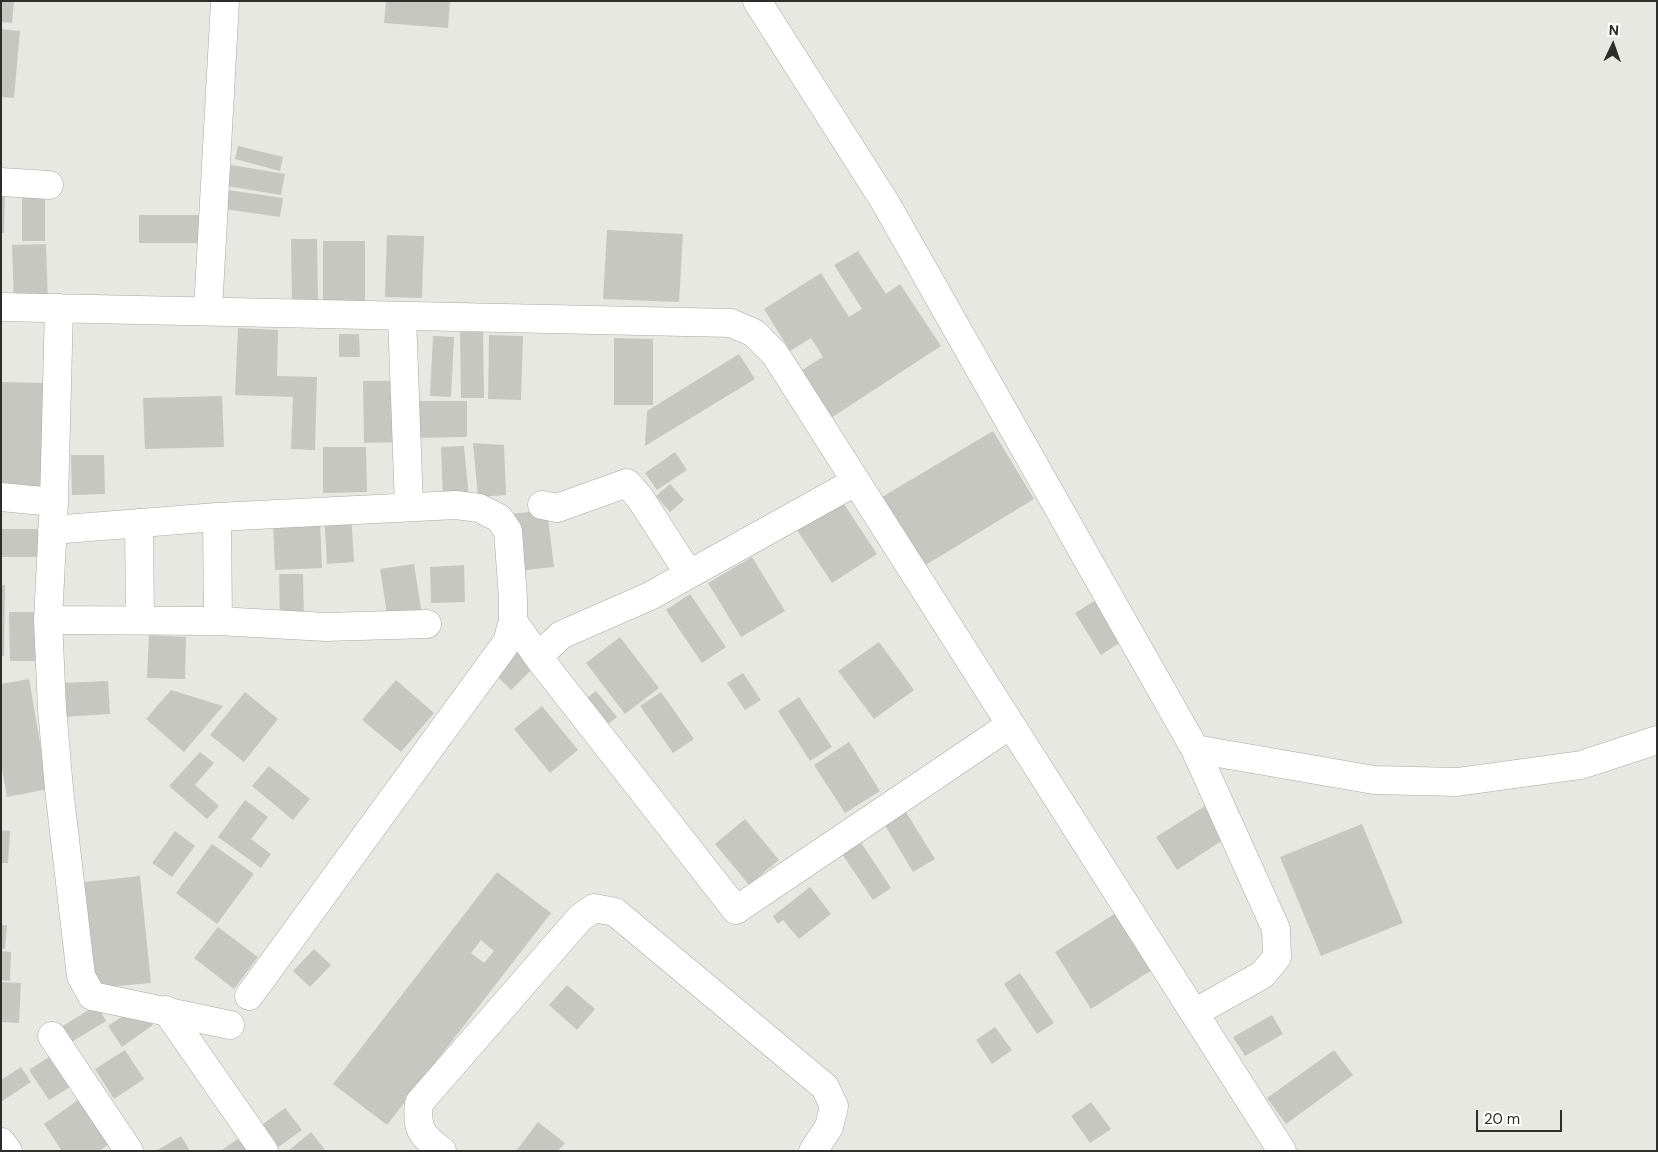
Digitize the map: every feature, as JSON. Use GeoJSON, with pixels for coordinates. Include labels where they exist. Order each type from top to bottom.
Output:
{"type":"FeatureCollection","features":[{"type":"Feature","properties":{"kind":"street"},"geometry":{"type":"LineString","coordinates":[[208,312],[225,1]]}},
{"type":"Feature","properties":{"kind":"street"},"geometry":{"type":"LineString","coordinates":[[757,1],[885,202],[1195,749],[1276,929],[1277,957],[1262,975],[1194,1013]]}},
{"type":"Feature","properties":{"kind":"street"},"geometry":{"type":"LineString","coordinates":[[1,182],[49,184]]}},
{"type":"Feature","properties":{"kind":"street"},"geometry":{"type":"LineString","coordinates":[[1,307],[731,323],[754,333],[775,354],[1282,1151]]}},
{"type":"Feature","properties":{"kind":"street"},"geometry":{"type":"LineString","coordinates":[[60,308],[48,620],[52,708],[58,771],[82,976],[92,996],[166,1010],[230,1025]]}},
{"type":"Feature","properties":{"kind":"street"},"geometry":{"type":"LineString","coordinates":[[402,316],[409,507]]}},
{"type":"Feature","properties":{"kind":"street"},"geometry":{"type":"LineString","coordinates":[[538,657],[561,635],[650,596],[855,482]]}},
{"type":"Feature","properties":{"kind":"street"},"geometry":{"type":"LineString","coordinates":[[542,504],[557,508],[627,483],[640,498],[689,574]]}},
{"type":"Feature","properties":{"kind":"street"},"geometry":{"type":"LineString","coordinates":[[1,497],[54,502]]}},
{"type":"Feature","properties":{"kind":"street"},"geometry":{"type":"LineString","coordinates":[[52,530],[217,517],[456,505],[479,508],[499,518],[508,531],[513,621],[507,642],[249,996]]}},
{"type":"Feature","properties":{"kind":"street"},"geometry":{"type":"LineString","coordinates":[[217,517],[218,621]]}},
{"type":"Feature","properties":{"kind":"street"},"geometry":{"type":"LineString","coordinates":[[139,523],[140,620]]}},
{"type":"Feature","properties":{"kind":"street"},"geometry":{"type":"LineString","coordinates":[[48,620],[218,621],[326,627],[427,624]]}},
{"type":"Feature","properties":{"kind":"street"},"geometry":{"type":"LineString","coordinates":[[513,621],[538,657],[736,910],[1010,725]]}},
{"type":"Feature","properties":{"kind":"street"},"geometry":{"type":"LineString","coordinates":[[1195,749],[1374,780],[1456,782],[1581,765],[1657,740]]}},
{"type":"Feature","properties":{"kind":"street"},"geometry":{"type":"LineString","coordinates":[[442,1151],[424,1138],[417,1122],[419,1102],[580,918],[594,908],[615,912],[825,1086],[834,1106],[829,1127],[813,1151]]}},
{"type":"Feature","properties":{"kind":"street"},"geometry":{"type":"LineString","coordinates":[[166,1010],[264,1151]]}},
{"type":"Feature","properties":{"kind":"street"},"geometry":{"type":"LineString","coordinates":[[52,1036],[130,1151]]}},
{"type":"Feature","properties":{"kind":"street"},"geometry":{"type":"LineString","coordinates":[[1,1142],[8,1151]]}},
{"type":"Feature","properties":{"kind":"building"},"geometry":{"type":"Polygon","coordinates":[[[1,1],[14,1],[12,23],[1,22],[1,1]]]}},
{"type":"Feature","properties":{"kind":"building"},"geometry":{"type":"Polygon","coordinates":[[[386,1],[450,1],[448,28],[384,23],[386,1]]]}},
{"type":"Feature","properties":{"kind":"building"},"geometry":{"type":"Polygon","coordinates":[[[1,29],[20,31],[14,98],[1,97],[1,29]]]}},
{"type":"Feature","properties":{"kind":"building"},"geometry":{"type":"Polygon","coordinates":[[[238,146],[283,157],[280,171],[235,159],[238,146]]]}},
{"type":"Feature","properties":{"kind":"building"},"geometry":{"type":"Polygon","coordinates":[[[231,165],[285,174],[281,195],[227,186],[231,165]]]}},
{"type":"Feature","properties":{"kind":"building"},"geometry":{"type":"Polygon","coordinates":[[[228,190],[283,198],[280,217],[224,209],[228,190]]]}},
{"type":"Feature","properties":{"kind":"building"},"geometry":{"type":"Polygon","coordinates":[[[22,191],[45,191],[45,241],[22,241],[22,191]]]}},
{"type":"Feature","properties":{"kind":"building"},"geometry":{"type":"Polygon","coordinates":[[[1,195],[5,195],[4,233],[1,233],[1,195]]]}},
{"type":"Feature","properties":{"kind":"building"},"geometry":{"type":"Polygon","coordinates":[[[139,215],[202,215],[202,243],[139,243],[139,215]]]}},
{"type":"Feature","properties":{"kind":"building"},"geometry":{"type":"Polygon","coordinates":[[[607,230],[683,234],[679,302],[603,299],[607,230]]]}},
{"type":"Feature","properties":{"kind":"building"},"geometry":{"type":"Polygon","coordinates":[[[387,235],[424,236],[422,298],[385,297],[387,235]]]}},
{"type":"Feature","properties":{"kind":"building"},"geometry":{"type":"Polygon","coordinates":[[[291,239],[317,239],[318,306],[292,306],[291,239]]]}},
{"type":"Feature","properties":{"kind":"building"},"geometry":{"type":"Polygon","coordinates":[[[323,241],[365,241],[365,305],[323,305],[323,241]]]}},
{"type":"Feature","properties":{"kind":"building"},"geometry":{"type":"Polygon","coordinates":[[[46,244],[48,303],[14,304],[12,245],[46,244]]]}},
{"type":"Feature","properties":{"kind":"building"},"geometry":{"type":"Polygon","coordinates":[[[858,251],[886,294],[900,284],[941,346],[831,418],[802,370],[823,357],[811,338],[790,351],[764,309],[821,273],[849,317],[862,309],[834,265],[858,251]]]}},
{"type":"Feature","properties":{"kind":"building"},"geometry":{"type":"Polygon","coordinates":[[[238,328],[278,330],[277,376],[317,377],[315,450],[291,449],[293,397],[235,395],[238,328]]]}},
{"type":"Feature","properties":{"kind":"building"},"geometry":{"type":"Polygon","coordinates":[[[460,332],[483,332],[484,398],[461,398],[460,332]]]}},
{"type":"Feature","properties":{"kind":"building"},"geometry":{"type":"Polygon","coordinates":[[[339,334],[359,334],[360,357],[339,357],[339,334]]]}},
{"type":"Feature","properties":{"kind":"building"},"geometry":{"type":"Polygon","coordinates":[[[489,335],[523,336],[521,400],[488,399],[489,335]]]}},
{"type":"Feature","properties":{"kind":"building"},"geometry":{"type":"Polygon","coordinates":[[[433,336],[454,337],[451,397],[430,396],[433,336]]]}},
{"type":"Feature","properties":{"kind":"building"},"geometry":{"type":"Polygon","coordinates":[[[614,338],[653,339],[653,405],[614,405],[614,338]]]}},
{"type":"Feature","properties":{"kind":"building"},"geometry":{"type":"Polygon","coordinates":[[[739,354],[755,379],[645,446],[647,411],[739,354]]]}},
{"type":"Feature","properties":{"kind":"building"},"geometry":{"type":"Polygon","coordinates":[[[363,381],[404,381],[404,442],[364,443],[363,381]]]}},
{"type":"Feature","properties":{"kind":"building"},"geometry":{"type":"Polygon","coordinates":[[[1,382],[44,383],[41,493],[1,491],[1,382]]]}},
{"type":"Feature","properties":{"kind":"building"},"geometry":{"type":"Polygon","coordinates":[[[222,396],[224,447],[145,449],[143,398],[222,396]]]}},
{"type":"Feature","properties":{"kind":"building"},"geometry":{"type":"Polygon","coordinates":[[[414,401],[467,401],[467,437],[414,438],[414,401]]]}},
{"type":"Feature","properties":{"kind":"building"},"geometry":{"type":"Polygon","coordinates":[[[993,431],[1034,499],[924,566],[882,497],[993,431]]]}},
{"type":"Feature","properties":{"kind":"building"},"geometry":{"type":"Polygon","coordinates":[[[473,443],[504,445],[506,495],[478,497],[473,443]]]}},
{"type":"Feature","properties":{"kind":"building"},"geometry":{"type":"Polygon","coordinates":[[[464,446],[469,498],[443,500],[441,447],[464,446]]]}},
{"type":"Feature","properties":{"kind":"building"},"geometry":{"type":"Polygon","coordinates":[[[323,447],[366,447],[367,492],[323,493],[323,447]]]}},
{"type":"Feature","properties":{"kind":"building"},"geometry":{"type":"Polygon","coordinates":[[[675,452],[687,470],[657,490],[645,473],[675,452]]]}},
{"type":"Feature","properties":{"kind":"building"},"geometry":{"type":"Polygon","coordinates":[[[71,455],[104,455],[105,494],[72,495],[71,455]]]}},
{"type":"Feature","properties":{"kind":"building"},"geometry":{"type":"Polygon","coordinates":[[[670,484],[684,500],[670,512],[656,496],[670,484]]]}},
{"type":"Feature","properties":{"kind":"building"},"geometry":{"type":"Polygon","coordinates":[[[840,498],[877,554],[832,583],[795,527],[840,498]]]}},
{"type":"Feature","properties":{"kind":"building"},"geometry":{"type":"Polygon","coordinates":[[[547,510],[554,567],[517,571],[511,514],[547,510]]]}},
{"type":"Feature","properties":{"kind":"building"},"geometry":{"type":"Polygon","coordinates":[[[351,512],[354,562],[327,564],[324,513],[351,512]]]}},
{"type":"Feature","properties":{"kind":"building"},"geometry":{"type":"Polygon","coordinates":[[[320,520],[322,568],[275,570],[273,522],[320,520]]]}},
{"type":"Feature","properties":{"kind":"building"},"geometry":{"type":"Polygon","coordinates":[[[1,529],[42,529],[42,557],[1,557],[1,529]]]}},
{"type":"Feature","properties":{"kind":"building"},"geometry":{"type":"Polygon","coordinates":[[[752,557],[785,611],[741,637],[708,583],[752,557]]]}},
{"type":"Feature","properties":{"kind":"building"},"geometry":{"type":"Polygon","coordinates":[[[414,564],[422,615],[388,620],[380,569],[414,564]]]}},
{"type":"Feature","properties":{"kind":"building"},"geometry":{"type":"Polygon","coordinates":[[[464,565],[465,602],[431,603],[430,567],[464,565]]]}},
{"type":"Feature","properties":{"kind":"building"},"geometry":{"type":"Polygon","coordinates":[[[279,574],[303,574],[304,621],[280,621],[279,574]]]}},
{"type":"Feature","properties":{"kind":"building"},"geometry":{"type":"Polygon","coordinates":[[[1,585],[5,585],[4,656],[1,656],[1,585]]]}},
{"type":"Feature","properties":{"kind":"building"},"geometry":{"type":"Polygon","coordinates":[[[690,594],[726,647],[702,663],[666,610],[690,594]]]}},
{"type":"Feature","properties":{"kind":"building"},"geometry":{"type":"Polygon","coordinates":[[[1099,598],[1125,639],[1101,655],[1075,613],[1099,598]]]}},
{"type":"Feature","properties":{"kind":"building"},"geometry":{"type":"Polygon","coordinates":[[[9,612],[45,612],[46,661],[10,661],[9,612]]]}},
{"type":"Feature","properties":{"kind":"building"},"geometry":{"type":"Polygon","coordinates":[[[149,635],[186,637],[185,679],[147,678],[149,635]]]}},
{"type":"Feature","properties":{"kind":"building"},"geometry":{"type":"Polygon","coordinates":[[[620,637],[659,688],[625,714],[586,663],[620,637]]]}},
{"type":"Feature","properties":{"kind":"building"},"geometry":{"type":"Polygon","coordinates":[[[879,642],[914,690],[874,719],[838,671],[879,642]]]}},
{"type":"Feature","properties":{"kind":"building"},"geometry":{"type":"Polygon","coordinates":[[[517,646],[536,665],[511,690],[492,671],[517,646]]]}},
{"type":"Feature","properties":{"kind":"building"},"geometry":{"type":"Polygon","coordinates":[[[743,673],[761,700],[745,710],[727,683],[743,673]]]}},
{"type":"Feature","properties":{"kind":"building"},"geometry":{"type":"Polygon","coordinates":[[[29,679],[48,789],[7,797],[1,762],[1,684],[29,679]]]}},
{"type":"Feature","properties":{"kind":"building"},"geometry":{"type":"Polygon","coordinates":[[[396,680],[434,713],[401,752],[362,720],[396,680]]]}},
{"type":"Feature","properties":{"kind":"building"},"geometry":{"type":"Polygon","coordinates":[[[108,681],[110,714],[63,717],[61,683],[108,681]]]}},
{"type":"Feature","properties":{"kind":"building"},"geometry":{"type":"Polygon","coordinates":[[[171,690],[223,706],[184,752],[146,719],[171,690]]]}},
{"type":"Feature","properties":{"kind":"building"},"geometry":{"type":"Polygon","coordinates":[[[596,691],[617,717],[603,728],[582,702],[596,691]]]}},
{"type":"Feature","properties":{"kind":"building"},"geometry":{"type":"Polygon","coordinates":[[[245,692],[278,719],[244,762],[210,735],[245,692]]]}},
{"type":"Feature","properties":{"kind":"building"},"geometry":{"type":"Polygon","coordinates":[[[661,692],[694,739],[673,753],[640,706],[661,692]]]}},
{"type":"Feature","properties":{"kind":"building"},"geometry":{"type":"Polygon","coordinates":[[[799,697],[832,747],[810,761],[778,711],[799,697]]]}},
{"type":"Feature","properties":{"kind":"building"},"geometry":{"type":"Polygon","coordinates":[[[542,706],[578,750],[550,773],[514,729],[542,706]]]}},
{"type":"Feature","properties":{"kind":"building"},"geometry":{"type":"Polygon","coordinates":[[[849,742],[880,791],[845,813],[814,765],[849,742]]]}},
{"type":"Feature","properties":{"kind":"building"},"geometry":{"type":"Polygon","coordinates":[[[200,752],[214,763],[195,785],[219,806],[207,819],[169,786],[200,752]]]}},
{"type":"Feature","properties":{"kind":"building"},"geometry":{"type":"Polygon","coordinates":[[[269,766],[310,799],[293,820],[252,786],[269,766]]]}},
{"type":"Feature","properties":{"kind":"building"},"geometry":{"type":"Polygon","coordinates":[[[245,800],[268,817],[251,839],[271,854],[261,868],[218,837],[245,800]]]}},
{"type":"Feature","properties":{"kind":"building"},"geometry":{"type":"Polygon","coordinates":[[[901,804],[935,859],[913,872],[880,817],[901,804]]]}},
{"type":"Feature","properties":{"kind":"building"},"geometry":{"type":"Polygon","coordinates":[[[1205,806],[1226,838],[1177,870],[1156,837],[1205,806]]]}},
{"type":"Feature","properties":{"kind":"building"},"geometry":{"type":"Polygon","coordinates":[[[745,819],[779,860],[749,885],[715,844],[745,819]]]}},
{"type":"Feature","properties":{"kind":"building"},"geometry":{"type":"Polygon","coordinates":[[[1362,824],[1403,923],[1321,956],[1280,857],[1362,824]]]}},
{"type":"Feature","properties":{"kind":"building"},"geometry":{"type":"Polygon","coordinates":[[[1,830],[10,831],[8,863],[1,863],[1,830]]]}},
{"type":"Feature","properties":{"kind":"building"},"geometry":{"type":"Polygon","coordinates":[[[175,831],[195,846],[172,877],[152,863],[175,831]]]}},
{"type":"Feature","properties":{"kind":"building"},"geometry":{"type":"Polygon","coordinates":[[[858,838],[891,888],[873,900],[840,851],[858,838]]]}},
{"type":"Feature","properties":{"kind":"building"},"geometry":{"type":"Polygon","coordinates":[[[212,844],[254,874],[217,924],[176,893],[212,844]]]}},
{"type":"Feature","properties":{"kind":"building"},"geometry":{"type":"Polygon","coordinates":[[[497,872],[551,913],[387,1125],[333,1084],[497,872]],[[481,940],[471,953],[484,963],[494,951],[481,940]]]}},
{"type":"Feature","properties":{"kind":"building"},"geometry":{"type":"Polygon","coordinates":[[[140,876],[151,983],[95,988],[84,882],[140,876]]]}},
{"type":"Feature","properties":{"kind":"building"},"geometry":{"type":"Polygon","coordinates":[[[810,887],[831,914],[799,939],[783,920],[778,924],[773,916],[810,887]]]}},
{"type":"Feature","properties":{"kind":"building"},"geometry":{"type":"Polygon","coordinates":[[[1119,911],[1155,968],[1091,1009],[1055,952],[1119,911]]]}},
{"type":"Feature","properties":{"kind":"building"},"geometry":{"type":"Polygon","coordinates":[[[1,925],[7,925],[5,949],[1,949],[1,925]]]}},
{"type":"Feature","properties":{"kind":"building"},"geometry":{"type":"Polygon","coordinates":[[[218,927],[258,957],[234,989],[194,958],[218,927]]]}},
{"type":"Feature","properties":{"kind":"building"},"geometry":{"type":"Polygon","coordinates":[[[314,949],[331,965],[310,987],[293,971],[314,949]]]}},
{"type":"Feature","properties":{"kind":"building"},"geometry":{"type":"Polygon","coordinates":[[[1,951],[11,952],[10,981],[1,980],[1,951]]]}},
{"type":"Feature","properties":{"kind":"building"},"geometry":{"type":"Polygon","coordinates":[[[1020,973],[1054,1023],[1037,1034],[1004,984],[1020,973]]]}},
{"type":"Feature","properties":{"kind":"building"},"geometry":{"type":"Polygon","coordinates":[[[1,982],[21,983],[19,1023],[1,1022],[1,982]]]}},
{"type":"Feature","properties":{"kind":"building"},"geometry":{"type":"Polygon","coordinates":[[[567,985],[595,1009],[577,1030],[549,1005],[567,985]]]}},
{"type":"Feature","properties":{"kind":"building"},"geometry":{"type":"Polygon","coordinates":[[[97,1005],[106,1021],[70,1043],[61,1027],[97,1005]]]}},
{"type":"Feature","properties":{"kind":"building"},"geometry":{"type":"Polygon","coordinates":[[[139,1005],[153,1025],[122,1047],[108,1026],[139,1005]]]}},
{"type":"Feature","properties":{"kind":"building"},"geometry":{"type":"Polygon","coordinates":[[[1272,1015],[1283,1034],[1245,1056],[1233,1037],[1272,1015]]]}},
{"type":"Feature","properties":{"kind":"building"},"geometry":{"type":"Polygon","coordinates":[[[995,1027],[1012,1050],[992,1064],[976,1040],[995,1027]]]}},
{"type":"Feature","properties":{"kind":"building"},"geometry":{"type":"Polygon","coordinates":[[[125,1050],[144,1079],[114,1099],[95,1069],[125,1050]]]}},
{"type":"Feature","properties":{"kind":"building"},"geometry":{"type":"Polygon","coordinates":[[[1334,1050],[1353,1075],[1286,1124],[1267,1098],[1334,1050]]]}},
{"type":"Feature","properties":{"kind":"building"},"geometry":{"type":"Polygon","coordinates":[[[55,1053],[75,1084],[49,1100],[29,1070],[55,1053]]]}},
{"type":"Feature","properties":{"kind":"building"},"geometry":{"type":"Polygon","coordinates":[[[21,1067],[31,1082],[1,1102],[1,1080],[21,1067]]]}},
{"type":"Feature","properties":{"kind":"building"},"geometry":{"type":"Polygon","coordinates":[[[81,1098],[112,1142],[99,1151],[62,1151],[44,1124],[81,1098]]]}},
{"type":"Feature","properties":{"kind":"building"},"geometry":{"type":"Polygon","coordinates":[[[1091,1102],[1111,1129],[1090,1143],[1071,1116],[1091,1102]]]}},
{"type":"Feature","properties":{"kind":"building"},"geometry":{"type":"Polygon","coordinates":[[[285,1108],[302,1130],[273,1151],[249,1134],[285,1108]]]}},
{"type":"Feature","properties":{"kind":"building"},"geometry":{"type":"Polygon","coordinates":[[[538,1122],[565,1143],[558,1151],[516,1151],[538,1122]]]}},
{"type":"Feature","properties":{"kind":"building"},"geometry":{"type":"Polygon","coordinates":[[[311,1132],[326,1151],[288,1151],[311,1132]]]}},
{"type":"Feature","properties":{"kind":"building"},"geometry":{"type":"Polygon","coordinates":[[[181,1136],[190,1151],[156,1151],[181,1136]]]}},
{"type":"Feature","properties":{"kind":"building"},"geometry":{"type":"Polygon","coordinates":[[[241,1137],[250,1151],[220,1151],[241,1137]]]}}]}
